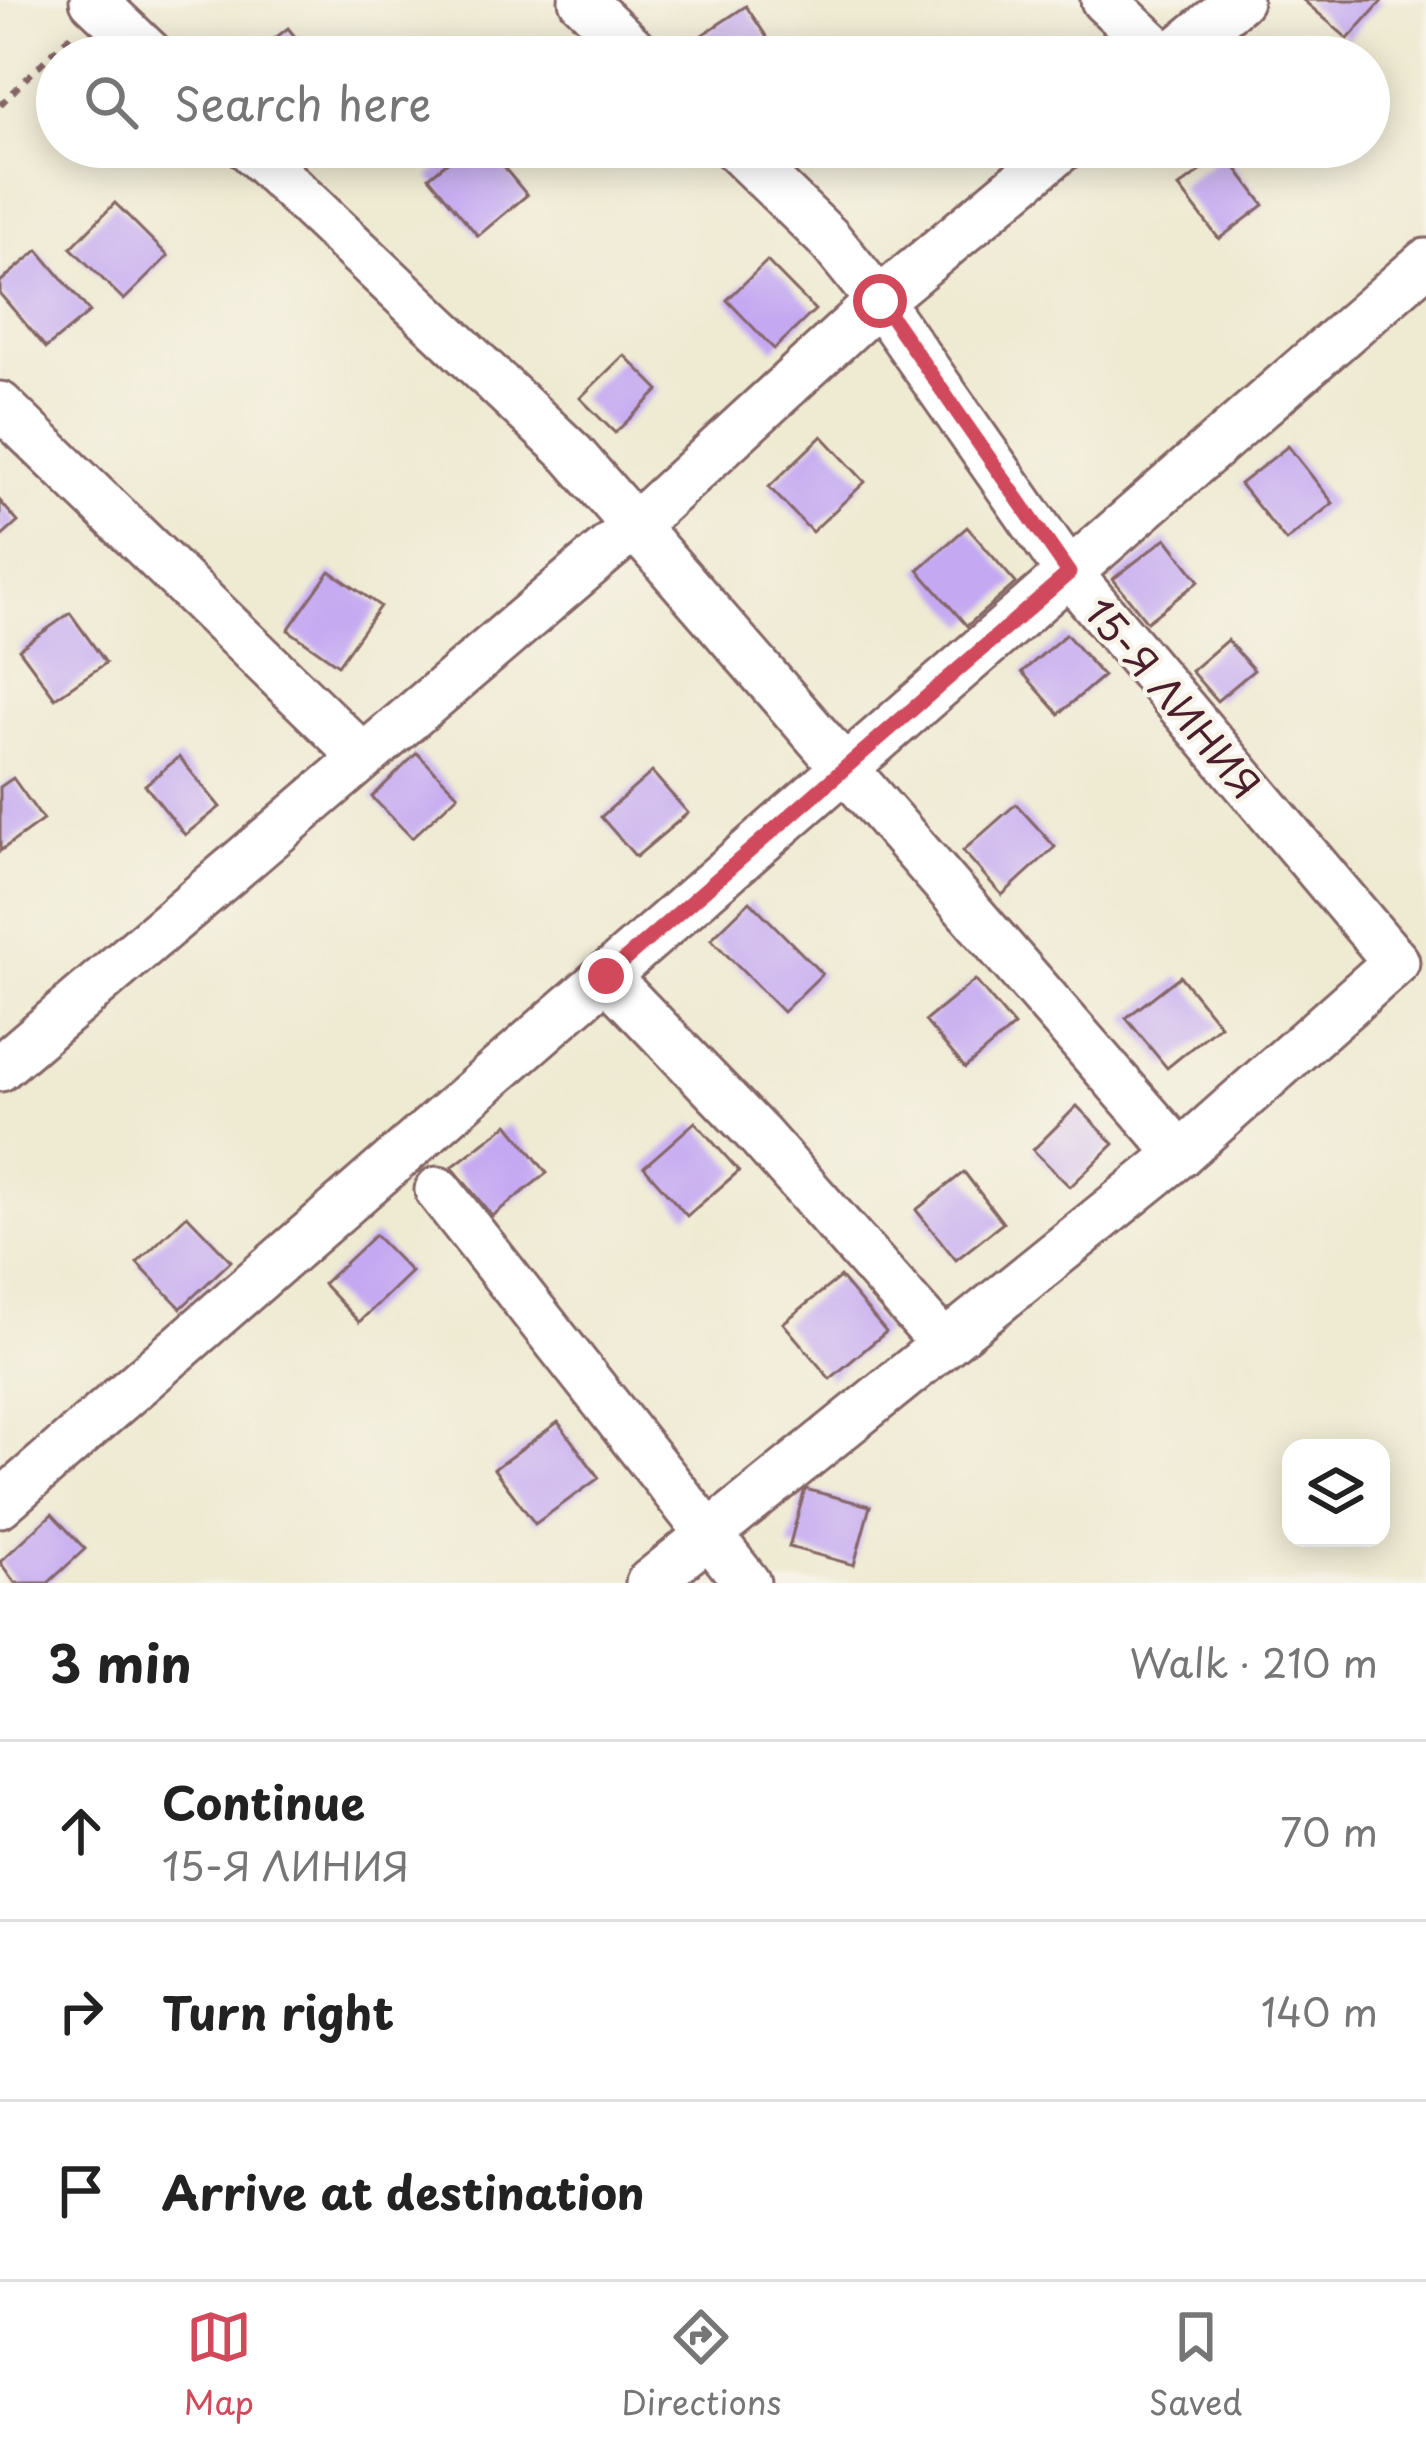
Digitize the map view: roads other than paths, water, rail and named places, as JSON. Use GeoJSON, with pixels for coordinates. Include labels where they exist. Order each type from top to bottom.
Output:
{"type":"FeatureCollection","features":[{"type":"Feature","properties":{"kind":"street"},"geometry":{"type":"LineString","coordinates":[[582,0],[619,36]]}},
{"type":"Feature","properties":{"kind":"street"},"geometry":{"type":"LineString","coordinates":[[1104,0],[1144,36]]}},
{"type":"Feature","properties":{"kind":"street"},"geometry":{"type":"LineString","coordinates":[[1194,36],[1239,0]]}},
{"type":"Feature","properties":{"kind":"street"},"geometry":{"type":"LineString","coordinates":[[96,3],[131,36]]}},
{"type":"Feature","properties":{"kind":"street"},"geometry":{"type":"LineString","coordinates":[[270,168],[572,454],[1180,1154],[707,1531],[650,1583]]}},
{"type":"Feature","properties":{"kind":"street","name":"15-Я ЛИНИЯ"},"geometry":{"type":"LineString","coordinates":[[756,168],[828,238],[880,301],[1069,573],[1396,962],[1180,1154]]}},
{"type":"Feature","properties":{"kind":"street"},"geometry":{"type":"LineString","coordinates":[[0,1068],[632,528],[880,301],[1038,168]]}},
{"type":"Feature","properties":{"kind":"street"},"geometry":{"type":"LineString","coordinates":[[0,1504],[1426,262]]}},
{"type":"Feature","properties":{"kind":"street"},"geometry":{"type":"LineString","coordinates":[[0,406],[361,755]]}},
{"type":"Feature","properties":{"kind":"street"},"geometry":{"type":"LineString","coordinates":[[606,976],[758,1134],[943,1343]]}},
{"type":"Feature","properties":{"kind":"street"},"geometry":{"type":"LineString","coordinates":[[438,1190],[747,1583]]}}]}
